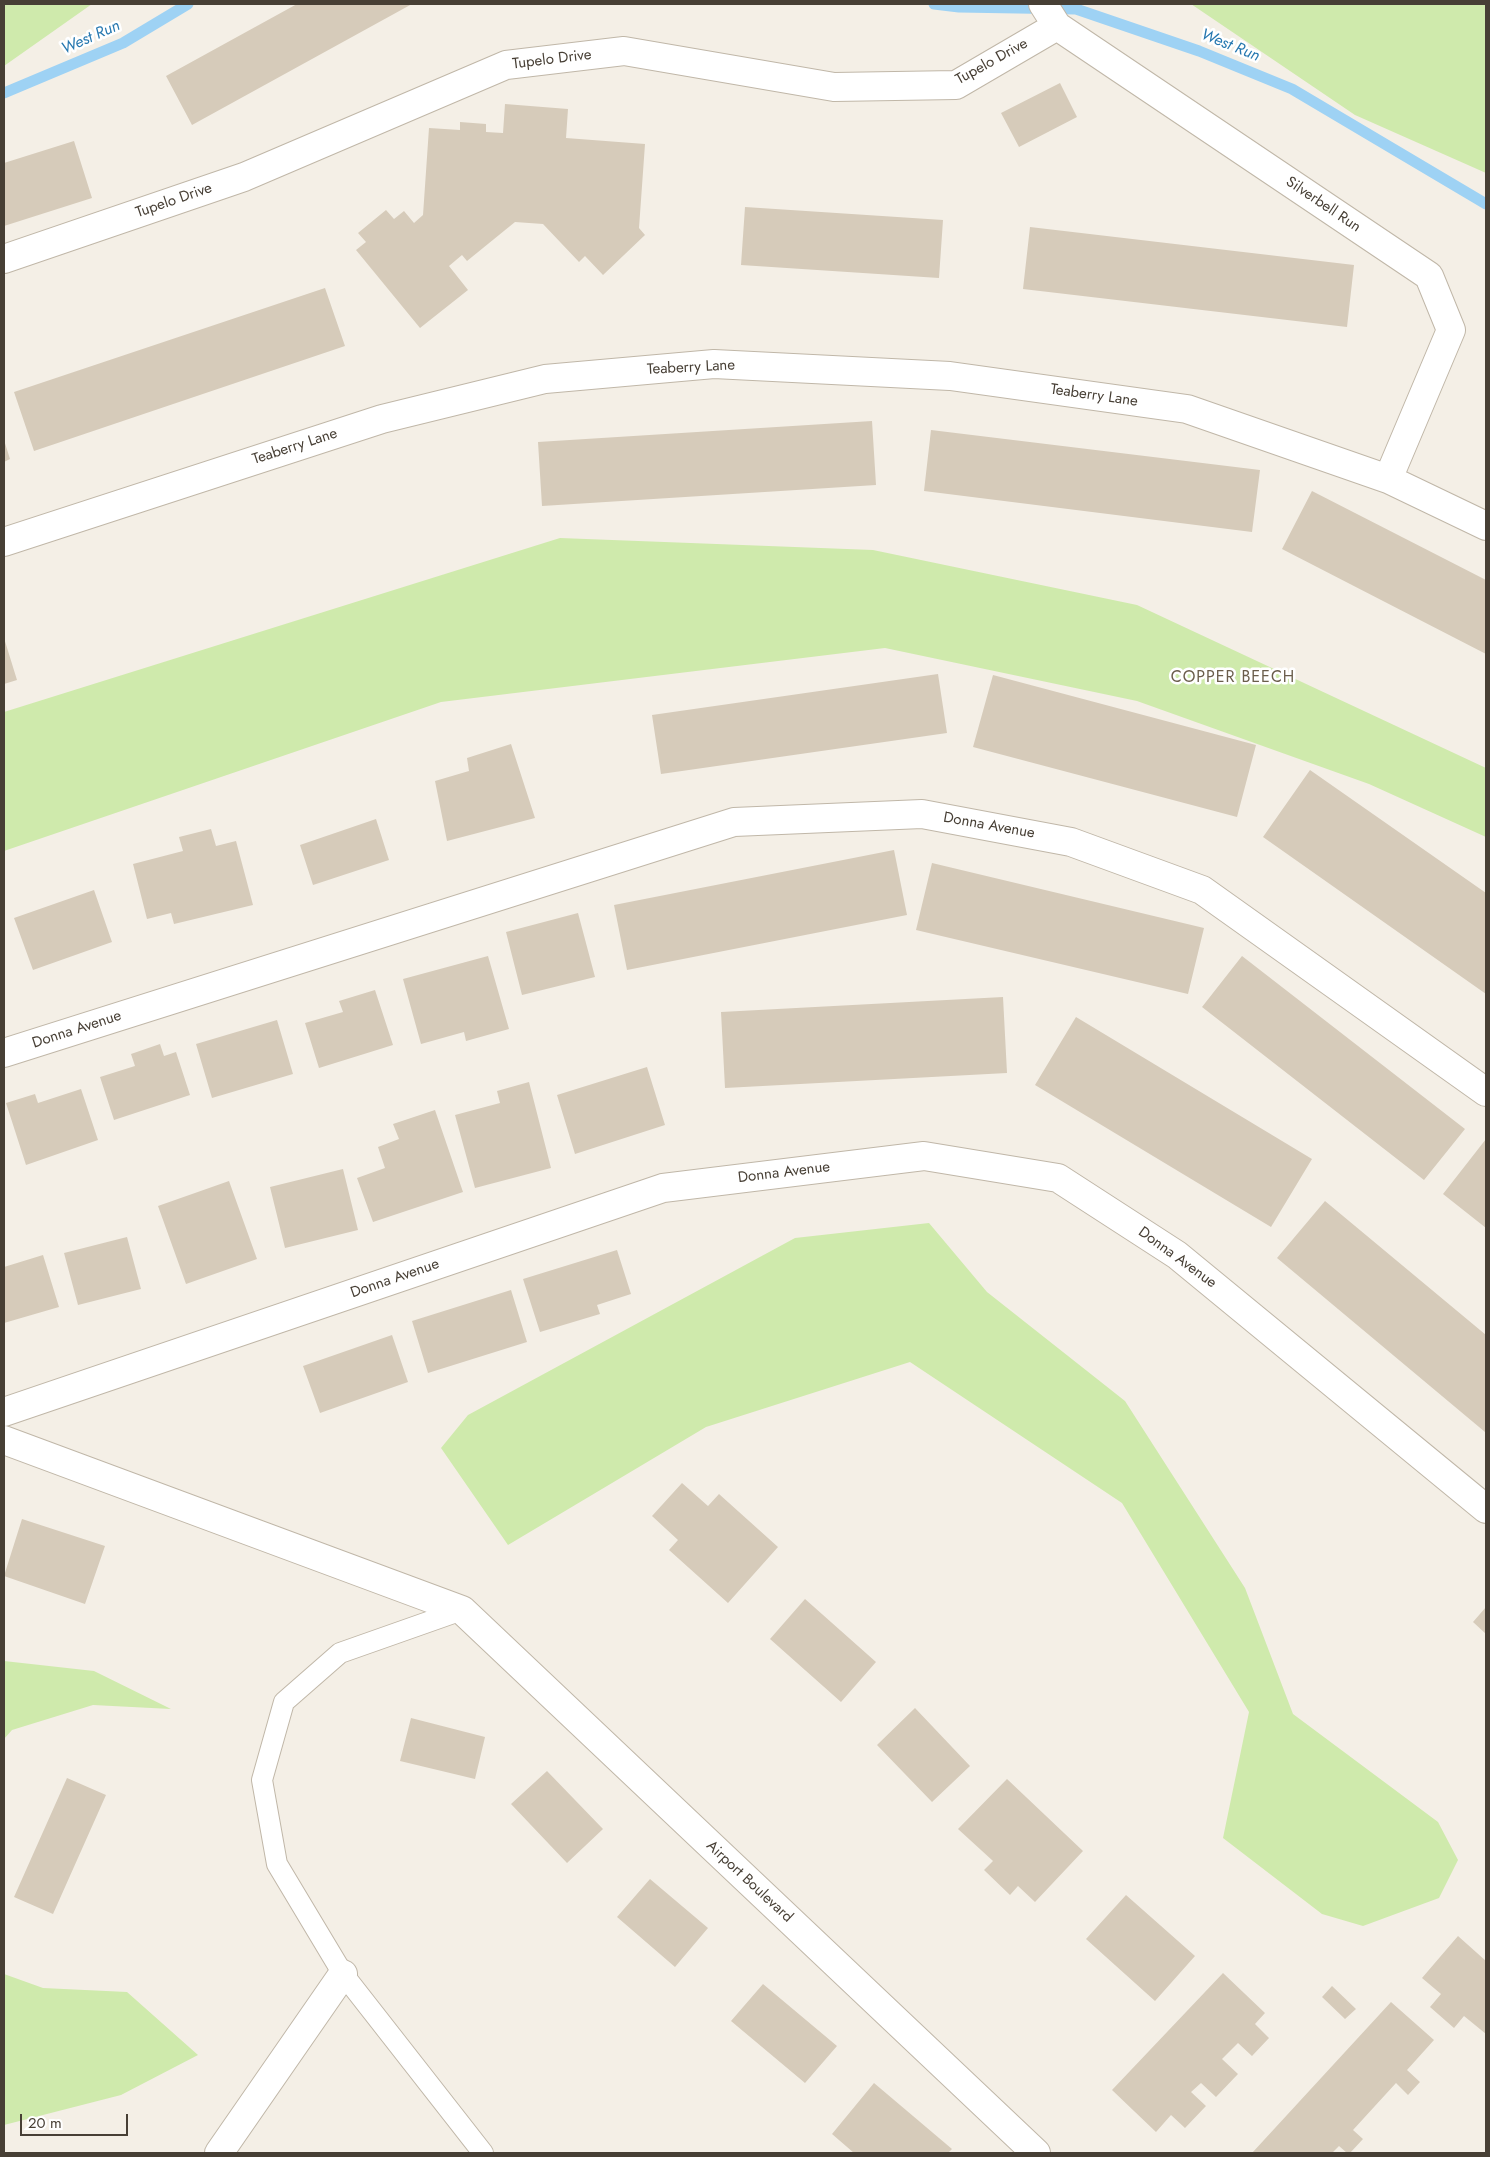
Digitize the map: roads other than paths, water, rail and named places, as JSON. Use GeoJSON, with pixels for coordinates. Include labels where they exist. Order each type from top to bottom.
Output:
{"type":"FeatureCollection","features":[{"type":"Feature","properties":{"kind":"street","name":"Tupelo Drive"},"geometry":{"type":"LineString","coordinates":[[4,259],[244,177],[506,66],[624,52],[834,87],[956,85],[1052,18]]}},
{"type":"Feature","properties":{"kind":"street","name":"Silverbell Run"},"geometry":{"type":"LineString","coordinates":[[1052,18],[1429,276],[1451,330],[1388,479]]}},
{"type":"Feature","properties":{"kind":"street","name":"Teaberry Lane"},"geometry":{"type":"LineString","coordinates":[[4,542],[382,420],[445,402],[545,379],[714,364],[950,376],[1187,409],[1388,479],[1486,526]]}},
{"type":"Feature","properties":{"kind":"street","name":"Donna Avenue"},"geometry":{"type":"LineString","coordinates":[[4,1053],[734,822],[922,814],[1071,842],[1202,890],[1486,1092]]}},
{"type":"Feature","properties":{"kind":"street","name":"Donna Avenue"},"geometry":{"type":"LineString","coordinates":[[4,1412],[663,1188],[924,1156],[1058,1178],[1178,1255],[1486,1509]]}},
{"type":"Feature","properties":{"kind":"street"},"geometry":{"type":"LineString","coordinates":[[4,1440],[462,1610]]}},
{"type":"Feature","properties":{"kind":"street","name":"Airport Boulevard"},"geometry":{"type":"LineString","coordinates":[[462,1610],[1036,2153]]}},
{"type":"Feature","properties":{"kind":"street"},"geometry":{"type":"LineString","coordinates":[[219,2153],[343,1974]]}},
{"type":"Feature","properties":{"kind":"lane"},"geometry":{"type":"LineString","coordinates":[[462,1610],[340,1653],[284,1702],[262,1780],[277,1864],[343,1974],[483,2153]]}},
{"type":"Feature","properties":{"kind":"waterway","name":"West Run"},"geometry":{"type":"LineString","coordinates":[[4,93],[123,43],[188,4]]}},
{"type":"Feature","properties":{"kind":"waterway","name":"West Run"},"geometry":{"type":"LineString","coordinates":[[934,4],[959,7],[1076,9],[1199,51],[1292,89],[1486,204]]}},
{"type":"Feature","properties":{"kind":"district","name":"COPPER BEECH"},"geometry":{"type":"Point","coordinates":[1233,678]}}]}
